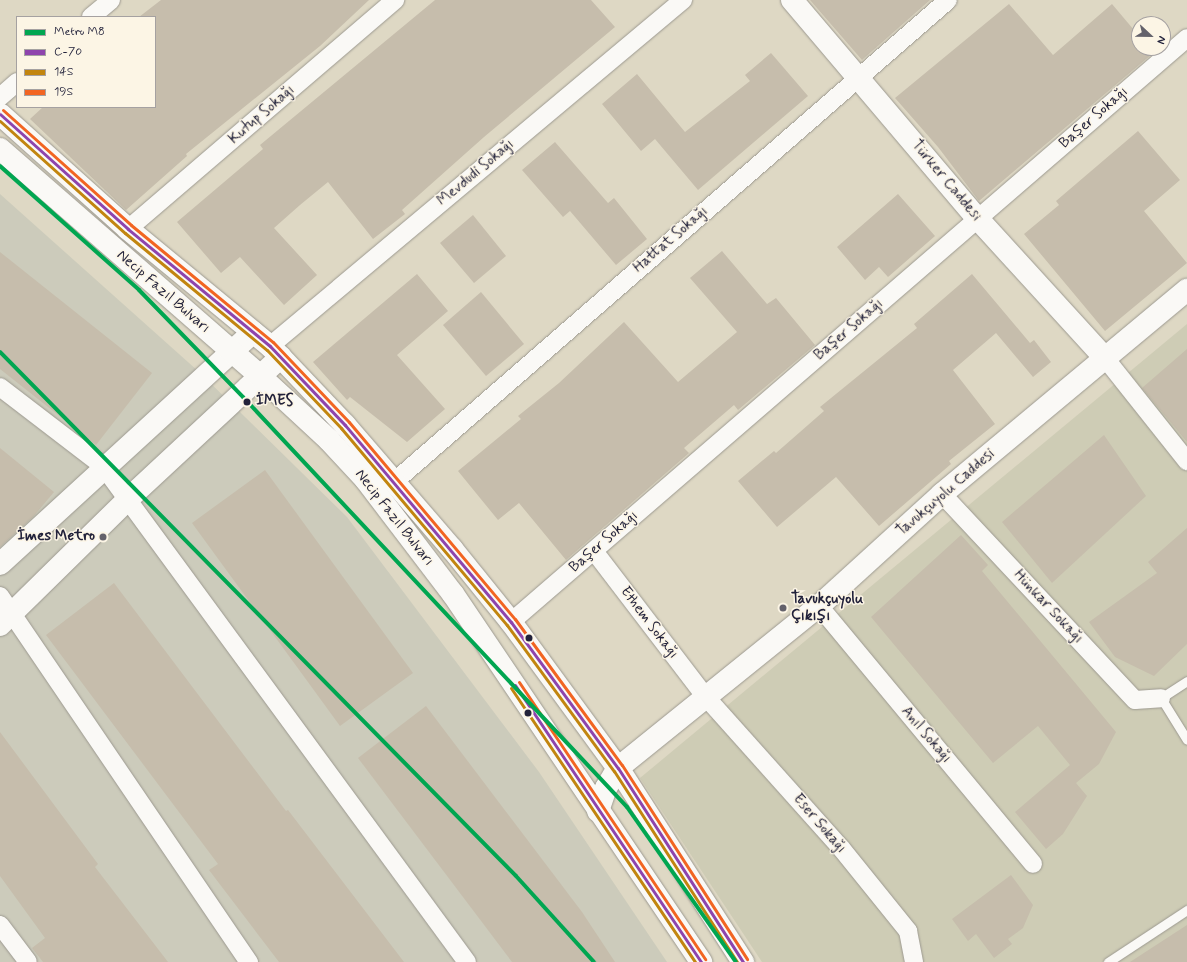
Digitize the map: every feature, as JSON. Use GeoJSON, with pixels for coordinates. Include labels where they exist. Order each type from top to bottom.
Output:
{"type":"FeatureCollection","features":[{"type":"Feature","properties":{"kind":"main road","name":"Türker Caddesi"},"geometry":{"type":"LineString","coordinates":[[792,0],[978,219],[1105,358]]}},
{"type":"Feature","properties":{"kind":"main road","name":"Necip Fazıl Bulvarı"},"geometry":{"type":"LineString","coordinates":[[0,114],[128,230],[253,332],[275,352],[394,482],[511,622],[618,768],[743,962]]}},
{"type":"Feature","properties":{"kind":"main road","name":"Necip Fazıl Bulvarı"},"geometry":{"type":"LineString","coordinates":[[0,149],[232,351],[329,440],[366,480],[453,594],[547,731],[598,811],[701,962]]}},
{"type":"Feature","properties":{"kind":"main road","name":"Tavukçuyolu Caddesi"},"geometry":{"type":"LineString","coordinates":[[598,811],[606,788],[618,768],[705,696],[819,606],[942,494],[1187,290]]}},
{"type":"Feature","properties":{"kind":"main road"},"geometry":{"type":"LineString","coordinates":[[0,564],[104,466],[253,332]]}},
{"type":"Feature","properties":{"kind":"main road"},"geometry":{"type":"LineString","coordinates":[[6,620],[127,500],[260,377],[275,352]]}},
{"type":"Feature","properties":{"kind":"street"},"geometry":{"type":"LineString","coordinates":[[92,16],[110,0]]}},
{"type":"Feature","properties":{"kind":"street","name":"Kutup Sokağı"},"geometry":{"type":"LineString","coordinates":[[128,230],[395,0]]}},
{"type":"Feature","properties":{"kind":"street","name":"Mevdudi Sokağı"},"geometry":{"type":"LineString","coordinates":[[275,352],[683,0]]}},
{"type":"Feature","properties":{"kind":"street","name":"Hattat Sokağı"},"geometry":{"type":"LineString","coordinates":[[394,482],[858,76],[948,0]]}},
{"type":"Feature","properties":{"kind":"street","name":"Başer Sokağı"},"geometry":{"type":"LineString","coordinates":[[511,622],[1187,38]]}},
{"type":"Feature","properties":{"kind":"street"},"geometry":{"type":"LineString","coordinates":[[0,97],[16,83]]}},
{"type":"Feature","properties":{"kind":"street"},"geometry":{"type":"LineString","coordinates":[[1105,358],[1187,461]]}},
{"type":"Feature","properties":{"kind":"street"},"geometry":{"type":"LineString","coordinates":[[0,387],[104,466],[127,500],[464,961]]}},
{"type":"Feature","properties":{"kind":"street","name":"Hünkar Sokağı"},"geometry":{"type":"LineString","coordinates":[[942,494],[1135,700],[1161,698]]}},
{"type":"Feature","properties":{"kind":"street","name":"Ethem Sokağı"},"geometry":{"type":"LineString","coordinates":[[594,551],[705,696]]}},
{"type":"Feature","properties":{"kind":"street"},"geometry":{"type":"LineString","coordinates":[[0,596],[6,620],[249,962]]}},
{"type":"Feature","properties":{"kind":"street","name":"Anıl Sokağı"},"geometry":{"type":"LineString","coordinates":[[819,606],[1033,864]]}},
{"type":"Feature","properties":{"kind":"street","name":"Eser Sokağı"},"geometry":{"type":"LineString","coordinates":[[705,696],[841,848],[908,931],[914,962]]}},
{"type":"Feature","properties":{"kind":"street"},"geometry":{"type":"LineString","coordinates":[[0,924],[28,962]]}},
{"type":"Feature","properties":{"kind":"lane"},"geometry":{"type":"LineString","coordinates":[[1187,681],[1161,698],[1187,740]]}},
{"type":"Feature","properties":{"kind":"lane"},"geometry":{"type":"LineString","coordinates":[[1108,962],[1187,910]]}},
{"type":"Feature","properties":{"kind":"shaded area","name":"İMES"},"geometry":{"type":"Polygon","coordinates":[[[0,194],[198,371],[347,517],[539,772],[667,962],[0,962],[0,194]]]}},
{"type":"Feature","properties":{"kind":"shaded area"},"geometry":{"type":"Polygon","coordinates":[[[1187,324],[1187,962],[762,962],[640,778],[1187,324]]]}},
{"type":"Feature","properties":{"kind":"building"},"geometry":{"type":"Polygon","coordinates":[[[161,0],[369,0],[320,46],[186,154],[187,156],[126,210],[30,119],[42,108],[156,108],[156,16],[140,16],[161,0]]]}},
{"type":"Feature","properties":{"kind":"building"},"geometry":{"type":"Polygon","coordinates":[[[435,0],[591,0],[615,27],[484,137],[402,210],[405,214],[373,239],[328,182],[300,205],[274,228],[317,275],[284,305],[240,257],[221,273],[177,222],[263,149],[260,145],[435,0]]]}},
{"type":"Feature","properties":{"kind":"building"},"geometry":{"type":"Polygon","coordinates":[[[810,0],[930,0],[862,60],[810,0]]]}},
{"type":"Feature","properties":{"kind":"building"},"geometry":{"type":"Polygon","coordinates":[[[1009,4],[1053,55],[1112,4],[1131,27],[1131,56],[1150,56],[979,201],[938,147],[895,98],[1009,4]]]}},
{"type":"Feature","properties":{"kind":"building"},"geometry":{"type":"Polygon","coordinates":[[[771,53],[808,96],[698,190],[655,139],[641,151],[602,104],[637,74],[685,132],[750,81],[745,75],[771,53]]]}},
{"type":"Feature","properties":{"kind":"building"},"geometry":{"type":"Polygon","coordinates":[[[1138,131],[1180,180],[1144,211],[1187,263],[1105,331],[1024,234],[1059,205],[1056,201],[1138,131]]]}},
{"type":"Feature","properties":{"kind":"building"},"geometry":{"type":"Polygon","coordinates":[[[555,142],[608,203],[614,198],[647,239],[616,265],[570,211],[563,217],[522,170],[555,142]]]}},
{"type":"Feature","properties":{"kind":"building"},"geometry":{"type":"Polygon","coordinates":[[[898,194],[935,236],[888,277],[879,267],[865,280],[837,247],[898,194]]]}},
{"type":"Feature","properties":{"kind":"building"},"geometry":{"type":"Polygon","coordinates":[[[473,215],[506,256],[474,283],[440,243],[473,215]]]}},
{"type":"Feature","properties":{"kind":"building"},"geometry":{"type":"Polygon","coordinates":[[[722,251],[767,304],[776,298],[815,345],[738,410],[734,405],[684,448],[689,453],[566,560],[519,503],[498,520],[458,471],[521,419],[518,416],[559,383],[624,322],[678,382],[737,332],[690,278],[722,251]]]}},
{"type":"Feature","properties":{"kind":"building"},"geometry":{"type":"Polygon","coordinates":[[[0,252],[152,373],[96,445],[0,369],[0,252]]]}},
{"type":"Feature","properties":{"kind":"building"},"geometry":{"type":"Polygon","coordinates":[[[417,274],[448,311],[397,355],[445,409],[407,442],[350,397],[347,400],[313,362],[417,274]]]}},
{"type":"Feature","properties":{"kind":"building"},"geometry":{"type":"Polygon","coordinates":[[[972,274],[1030,343],[1034,340],[1051,362],[1033,377],[996,333],[953,370],[995,424],[949,461],[951,464],[879,526],[836,477],[777,527],[738,481],[774,451],[776,453],[824,411],[820,407],[917,328],[914,324],[972,274]]]}},
{"type":"Feature","properties":{"kind":"building"},"geometry":{"type":"Polygon","coordinates":[[[481,292],[524,344],[486,376],[443,325],[481,292]]]}},
{"type":"Feature","properties":{"kind":"building"},"geometry":{"type":"Polygon","coordinates":[[[1187,349],[1187,442],[1142,388],[1187,349]]]}},
{"type":"Feature","properties":{"kind":"building"},"geometry":{"type":"Polygon","coordinates":[[[1104,435],[1146,496],[1052,583],[1002,522],[1104,435]]]}},
{"type":"Feature","properties":{"kind":"building"},"geometry":{"type":"Polygon","coordinates":[[[0,448],[54,492],[33,517],[0,547],[0,448]]]}},
{"type":"Feature","properties":{"kind":"building"},"geometry":{"type":"Polygon","coordinates":[[[265,470],[413,673],[340,726],[192,523],[265,470]]]}},
{"type":"Feature","properties":{"kind":"building"},"geometry":{"type":"Polygon","coordinates":[[[1187,528],[1187,644],[1154,676],[1115,657],[1089,622],[1157,573],[1148,562],[1187,528]]]}},
{"type":"Feature","properties":{"kind":"building"},"geometry":{"type":"Polygon","coordinates":[[[961,535],[988,565],[982,571],[1116,732],[1099,764],[1076,783],[1087,796],[1063,834],[1046,849],[1015,812],[1070,765],[1038,726],[993,763],[871,617],[961,535]]]}},
{"type":"Feature","properties":{"kind":"building"},"geometry":{"type":"Polygon","coordinates":[[[114,583],[286,811],[288,810],[404,962],[279,962],[209,870],[218,864],[46,635],[114,583]]]}},
{"type":"Feature","properties":{"kind":"building"},"geometry":{"type":"Polygon","coordinates":[[[426,706],[582,912],[615,962],[512,962],[358,758],[426,706]]]}},
{"type":"Feature","properties":{"kind":"building"},"geometry":{"type":"Polygon","coordinates":[[[0,732],[98,864],[95,867],[168,962],[43,962],[32,948],[45,938],[0,876],[0,732]]]}},
{"type":"Feature","properties":{"kind":"building"},"geometry":{"type":"Polygon","coordinates":[[[1011,875],[1033,905],[1023,928],[1008,939],[1012,944],[994,958],[976,934],[968,941],[952,919],[1011,875]]]}},
{"type":"Feature","properties":{"kind":"building"},"geometry":{"type":"Polygon","coordinates":[[[1187,925],[1187,962],[1130,962],[1187,925]]]}},
{"type":"Feature","properties":{"kind":"metro line","name":"M8"},"geometry":{"type":"LineString","coordinates":[[0,166],[139,290],[243,397],[627,807],[736,962]]}},
{"type":"Feature","properties":{"kind":"metro line","name":"M8"},"geometry":{"type":"LineString","coordinates":[[0,352],[516,876],[594,962]]}},
{"type":"Feature","properties":{"kind":"transit line","name":"19S"},"geometry":{"type":"LineString","coordinates":[[3,110],[131,225],[273,342],[349,422],[515,619],[622,765],[747,959]]}},
{"type":"Feature","properties":{"kind":"transit line","name":"C-70"},"geometry":{"type":"LineString","coordinates":[[0,114],[128,229],[270,346],[345,425],[511,622],[618,768],[743,962]]}},
{"type":"Feature","properties":{"kind":"transit line","name":"14S"},"geometry":{"type":"LineString","coordinates":[[0,121],[125,233],[267,350],[341,428],[507,625],[614,771],[737,962]]}},
{"type":"Feature","properties":{"kind":"transit line","name":"19S"},"geometry":{"type":"LineString","coordinates":[[519,682],[705,959]]}},
{"type":"Feature","properties":{"kind":"transit line","name":"C-70"},"geometry":{"type":"LineString","coordinates":[[515,685],[701,962]]}},
{"type":"Feature","properties":{"kind":"transit line","name":"14S"},"geometry":{"type":"LineString","coordinates":[[511,688],[695,962]]}},
{"type":"Feature","properties":{"kind":"place","name":"İMES"},"geometry":{"type":"Point","coordinates":[247,402]}},
{"type":"Feature","properties":{"kind":"place","name":"İmes Metro"},"geometry":{"type":"Point","coordinates":[103,537]}},
{"type":"Feature","properties":{"kind":"place","name":"Tavukçuyolu Çıkışı"},"geometry":{"type":"Point","coordinates":[783,608]}}]}
